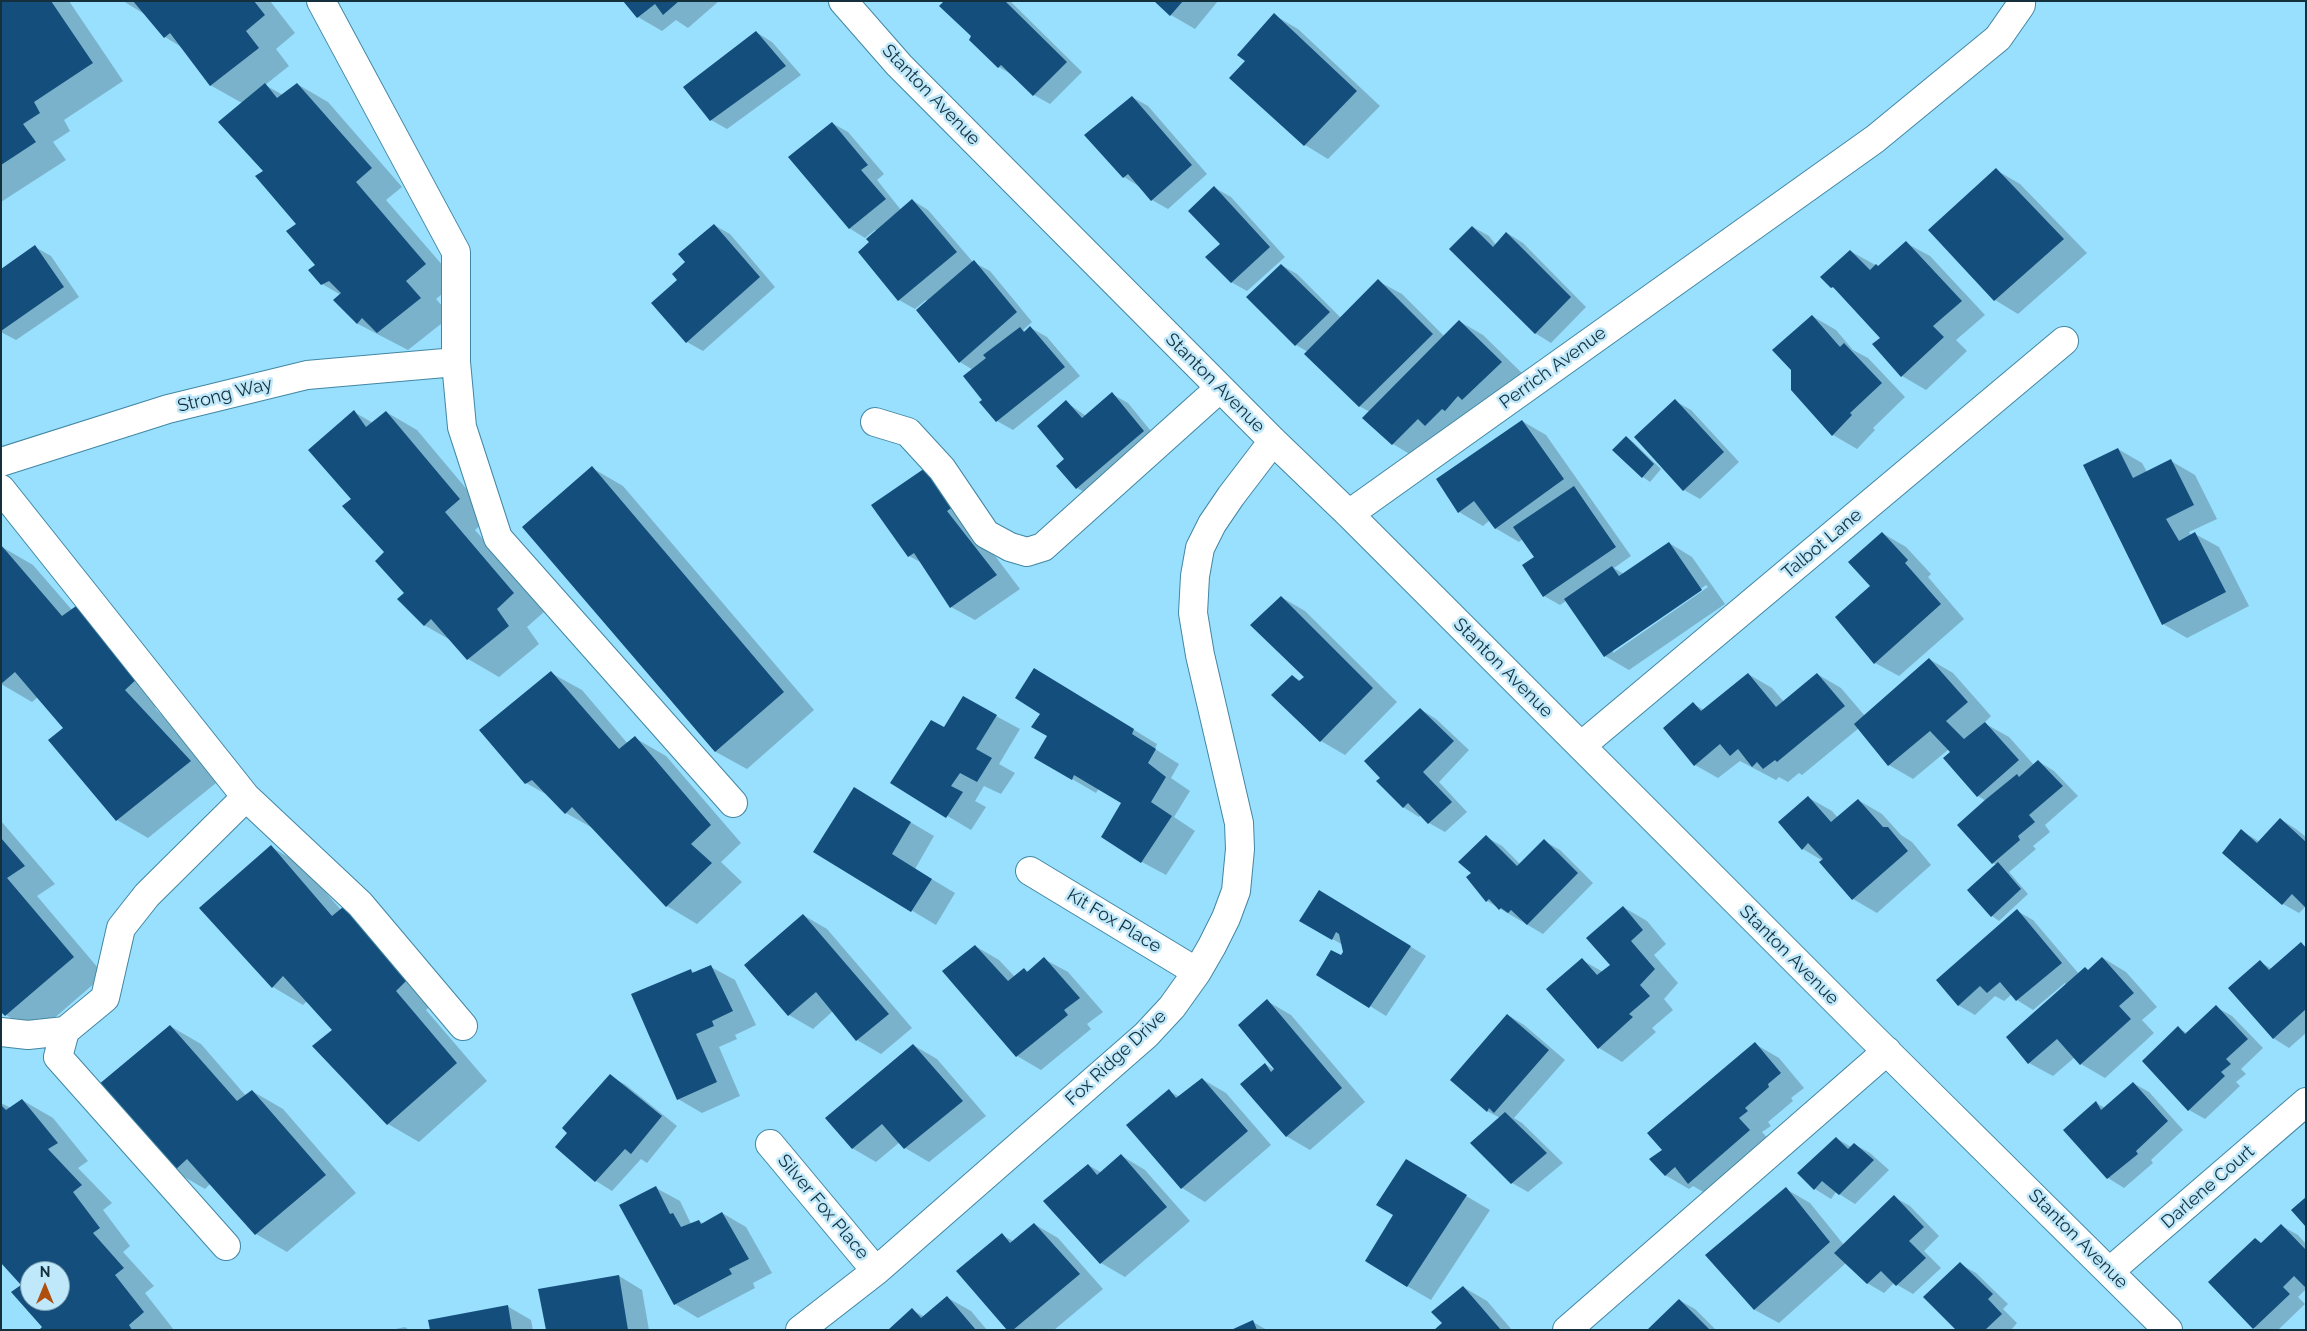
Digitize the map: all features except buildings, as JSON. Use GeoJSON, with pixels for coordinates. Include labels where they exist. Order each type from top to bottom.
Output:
{"type":"FeatureCollection","features":[{"type":"Feature","properties":{"kind":"street"},"geometry":{"type":"LineString","coordinates":[[321,1],[456,252],[456,362],[462,426],[498,538],[733,804]]}},
{"type":"Feature","properties":{"kind":"street","name":"Stanton Avenue"},"geometry":{"type":"LineString","coordinates":[[843,1],[900,65],[1273,442],[1349,514],[2168,1330]]}},
{"type":"Feature","properties":{"kind":"street","name":"Perrich Avenue"},"geometry":{"type":"LineString","coordinates":[[1349,514],[1757,221],[1875,139],[1998,38],[2021,5],[2021,1]]}},
{"type":"Feature","properties":{"kind":"street","name":"Talbot Lane"},"geometry":{"type":"LineString","coordinates":[[1581,746],[2064,341]]}},
{"type":"Feature","properties":{"kind":"street","name":"Strong Way"},"geometry":{"type":"LineString","coordinates":[[1,462],[168,409],[307,375],[456,362]]}},
{"type":"Feature","properties":{"kind":"street"},"geometry":{"type":"LineString","coordinates":[[875,422],[908,432],[942,470],[986,534],[1010,547],[1027,552],[1043,547],[1220,388]]}},
{"type":"Feature","properties":{"kind":"street","name":"Fox Ridge Drive"},"geometry":{"type":"LineString","coordinates":[[800,1330],[876,1271],[1146,1035],[1172,1007],[1197,972],[1226,918],[1236,891],[1240,849],[1239,823],[1194,621],[1195,576],[1200,548],[1212,524],[1273,442]]}},
{"type":"Feature","properties":{"kind":"street"},"geometry":{"type":"LineString","coordinates":[[1,489],[246,797],[360,904],[463,1026]]}},
{"type":"Feature","properties":{"kind":"street"},"geometry":{"type":"LineString","coordinates":[[1,1032],[28,1035],[65,1031],[105,998],[120,928],[147,895],[246,797]]}},
{"type":"Feature","properties":{"kind":"street","name":"Kit Fox Place"},"geometry":{"type":"LineString","coordinates":[[1030,871],[1197,972]]}},
{"type":"Feature","properties":{"kind":"street"},"geometry":{"type":"LineString","coordinates":[[65,1031],[58,1057],[226,1246]]}},
{"type":"Feature","properties":{"kind":"street"},"geometry":{"type":"LineString","coordinates":[[1567,1330],[1886,1051]]}},
{"type":"Feature","properties":{"kind":"street","name":"Darlene Court"},"geometry":{"type":"LineString","coordinates":[[2110,1271],[2306,1102]]}},
{"type":"Feature","properties":{"kind":"street","name":"Silver Fox Place"},"geometry":{"type":"LineString","coordinates":[[770,1144],[876,1271]]}}]}
